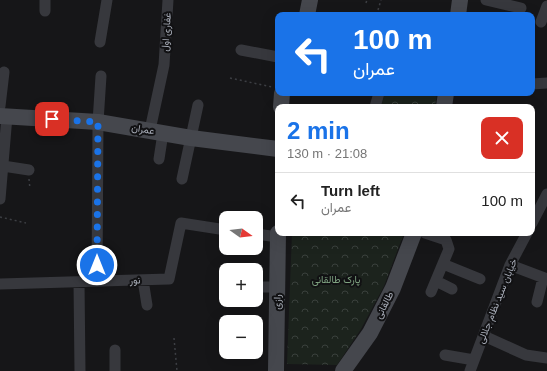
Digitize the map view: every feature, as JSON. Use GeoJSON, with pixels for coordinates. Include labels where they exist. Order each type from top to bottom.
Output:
{"type":"FeatureCollection","features":[{"type":"Feature","properties":{"kind":"street"},"geometry":{"type":"LineString","coordinates":[[100,42],[107,0]]}},
{"type":"Feature","properties":{"kind":"street","name":"غفاری اول"},"geometry":{"type":"LineString","coordinates":[[159,159],[156,131],[164,65],[168,0]]}},
{"type":"Feature","properties":{"kind":"street"},"geometry":{"type":"LineString","coordinates":[[308,12],[310,0]]}},
{"type":"Feature","properties":{"kind":"street"},"geometry":{"type":"LineString","coordinates":[[458,12],[460,0]]}},
{"type":"Feature","properties":{"kind":"street"},"geometry":{"type":"LineString","coordinates":[[486,0],[521,8]]}},
{"type":"Feature","properties":{"kind":"street"},"geometry":{"type":"LineString","coordinates":[[540,23],[547,6]]}},
{"type":"Feature","properties":{"kind":"street"},"geometry":{"type":"LineString","coordinates":[[241,50],[275,56]]}},
{"type":"Feature","properties":{"kind":"street"},"geometry":{"type":"LineString","coordinates":[[0,199],[3,166],[2,113],[4,72]]}},
{"type":"Feature","properties":{"kind":"street"},"geometry":{"type":"LineString","coordinates":[[97,281],[98,122],[101,76]]}},
{"type":"Feature","properties":{"kind":"street"},"geometry":{"type":"LineString","coordinates":[[535,84],[547,83]]}},
{"type":"Feature","properties":{"kind":"street"},"geometry":{"type":"LineString","coordinates":[[182,179],[198,106]]}},
{"type":"Feature","properties":{"kind":"street","name":"عمران"},"geometry":{"type":"LineString","coordinates":[[2,113],[98,122],[191,138],[275,150]]}},
{"type":"Feature","properties":{"kind":"street"},"geometry":{"type":"LineString","coordinates":[[3,166],[29,170]]}},
{"type":"Feature","properties":{"kind":"street"},"geometry":{"type":"LineString","coordinates":[[535,217],[542,203]]}},
{"type":"Feature","properties":{"kind":"street","name":"نور"},"geometry":{"type":"LineString","coordinates":[[0,284],[169,279],[181,223],[219,229]]}},
{"type":"Feature","properties":{"kind":"street"},"geometry":{"type":"LineString","coordinates":[[263,234],[275,235]]}},
{"type":"Feature","properties":{"kind":"street","name":"رازی"},"geometry":{"type":"LineString","coordinates":[[276,371],[278,236]]}},
{"type":"Feature","properties":{"kind":"street","name":"طالقانی"},"geometry":{"type":"LineString","coordinates":[[347,368],[370,333],[393,288],[413,236]]}},
{"type":"Feature","properties":{"kind":"street","name":"خیابان سید نظام جلالی"},"geometry":{"type":"LineString","coordinates":[[470,371],[510,265],[525,236]]}},
{"type":"Feature","properties":{"kind":"street"},"geometry":{"type":"LineString","coordinates":[[431,292],[449,249],[446,237]]}},
{"type":"Feature","properties":{"kind":"street"},"geometry":{"type":"LineString","coordinates":[[443,264],[480,279]]}},
{"type":"Feature","properties":{"kind":"street"},"geometry":{"type":"LineString","coordinates":[[510,265],[545,279],[537,302]]}},
{"type":"Feature","properties":{"kind":"street"},"geometry":{"type":"LineString","coordinates":[[143,280],[146,305]]}},
{"type":"Feature","properties":{"kind":"street"},"geometry":{"type":"LineString","coordinates":[[79,282],[80,371]]}},
{"type":"Feature","properties":{"kind":"street"},"geometry":{"type":"LineString","coordinates":[[436,282],[452,289]]}},
{"type":"Feature","properties":{"kind":"street"},"geometry":{"type":"LineString","coordinates":[[263,287],[277,287]]}},
{"type":"Feature","properties":{"kind":"street"},"geometry":{"type":"LineString","coordinates":[[484,336],[526,354],[547,358]]}},
{"type":"Feature","properties":{"kind":"street"},"geometry":{"type":"LineString","coordinates":[[115,350],[115,371]]}},
{"type":"Feature","properties":{"kind":"street"},"geometry":{"type":"LineString","coordinates":[[445,355],[474,360]]}},
{"type":"Feature","properties":{"kind":"path"},"geometry":{"type":"LineString","coordinates":[[378,10],[381,0]]}},
{"type":"Feature","properties":{"kind":"path"},"geometry":{"type":"LineString","coordinates":[[230,78],[275,87]]}},
{"type":"Feature","properties":{"kind":"path"},"geometry":{"type":"LineString","coordinates":[[0,217],[26,223]]}},
{"type":"Feature","properties":{"kind":"path"},"geometry":{"type":"LineString","coordinates":[[174,338],[177,371]]}},
{"type":"Feature","properties":{"kind":"green space"},"geometry":{"type":"Polygon","coordinates":[[[384,96],[437,96],[435,104],[382,104],[384,96]]]}},
{"type":"Feature","properties":{"kind":"green space","name":"پارک طالقانی"},"geometry":{"type":"Polygon","coordinates":[[[292,236],[403,236],[384,286],[361,329],[337,365],[287,364],[292,236]]]}},
{"type":"Feature","properties":{"kind":"route"},"geometry":{"type":"LineString","coordinates":[[52,119],[98,122],[97,265]]}}]}
